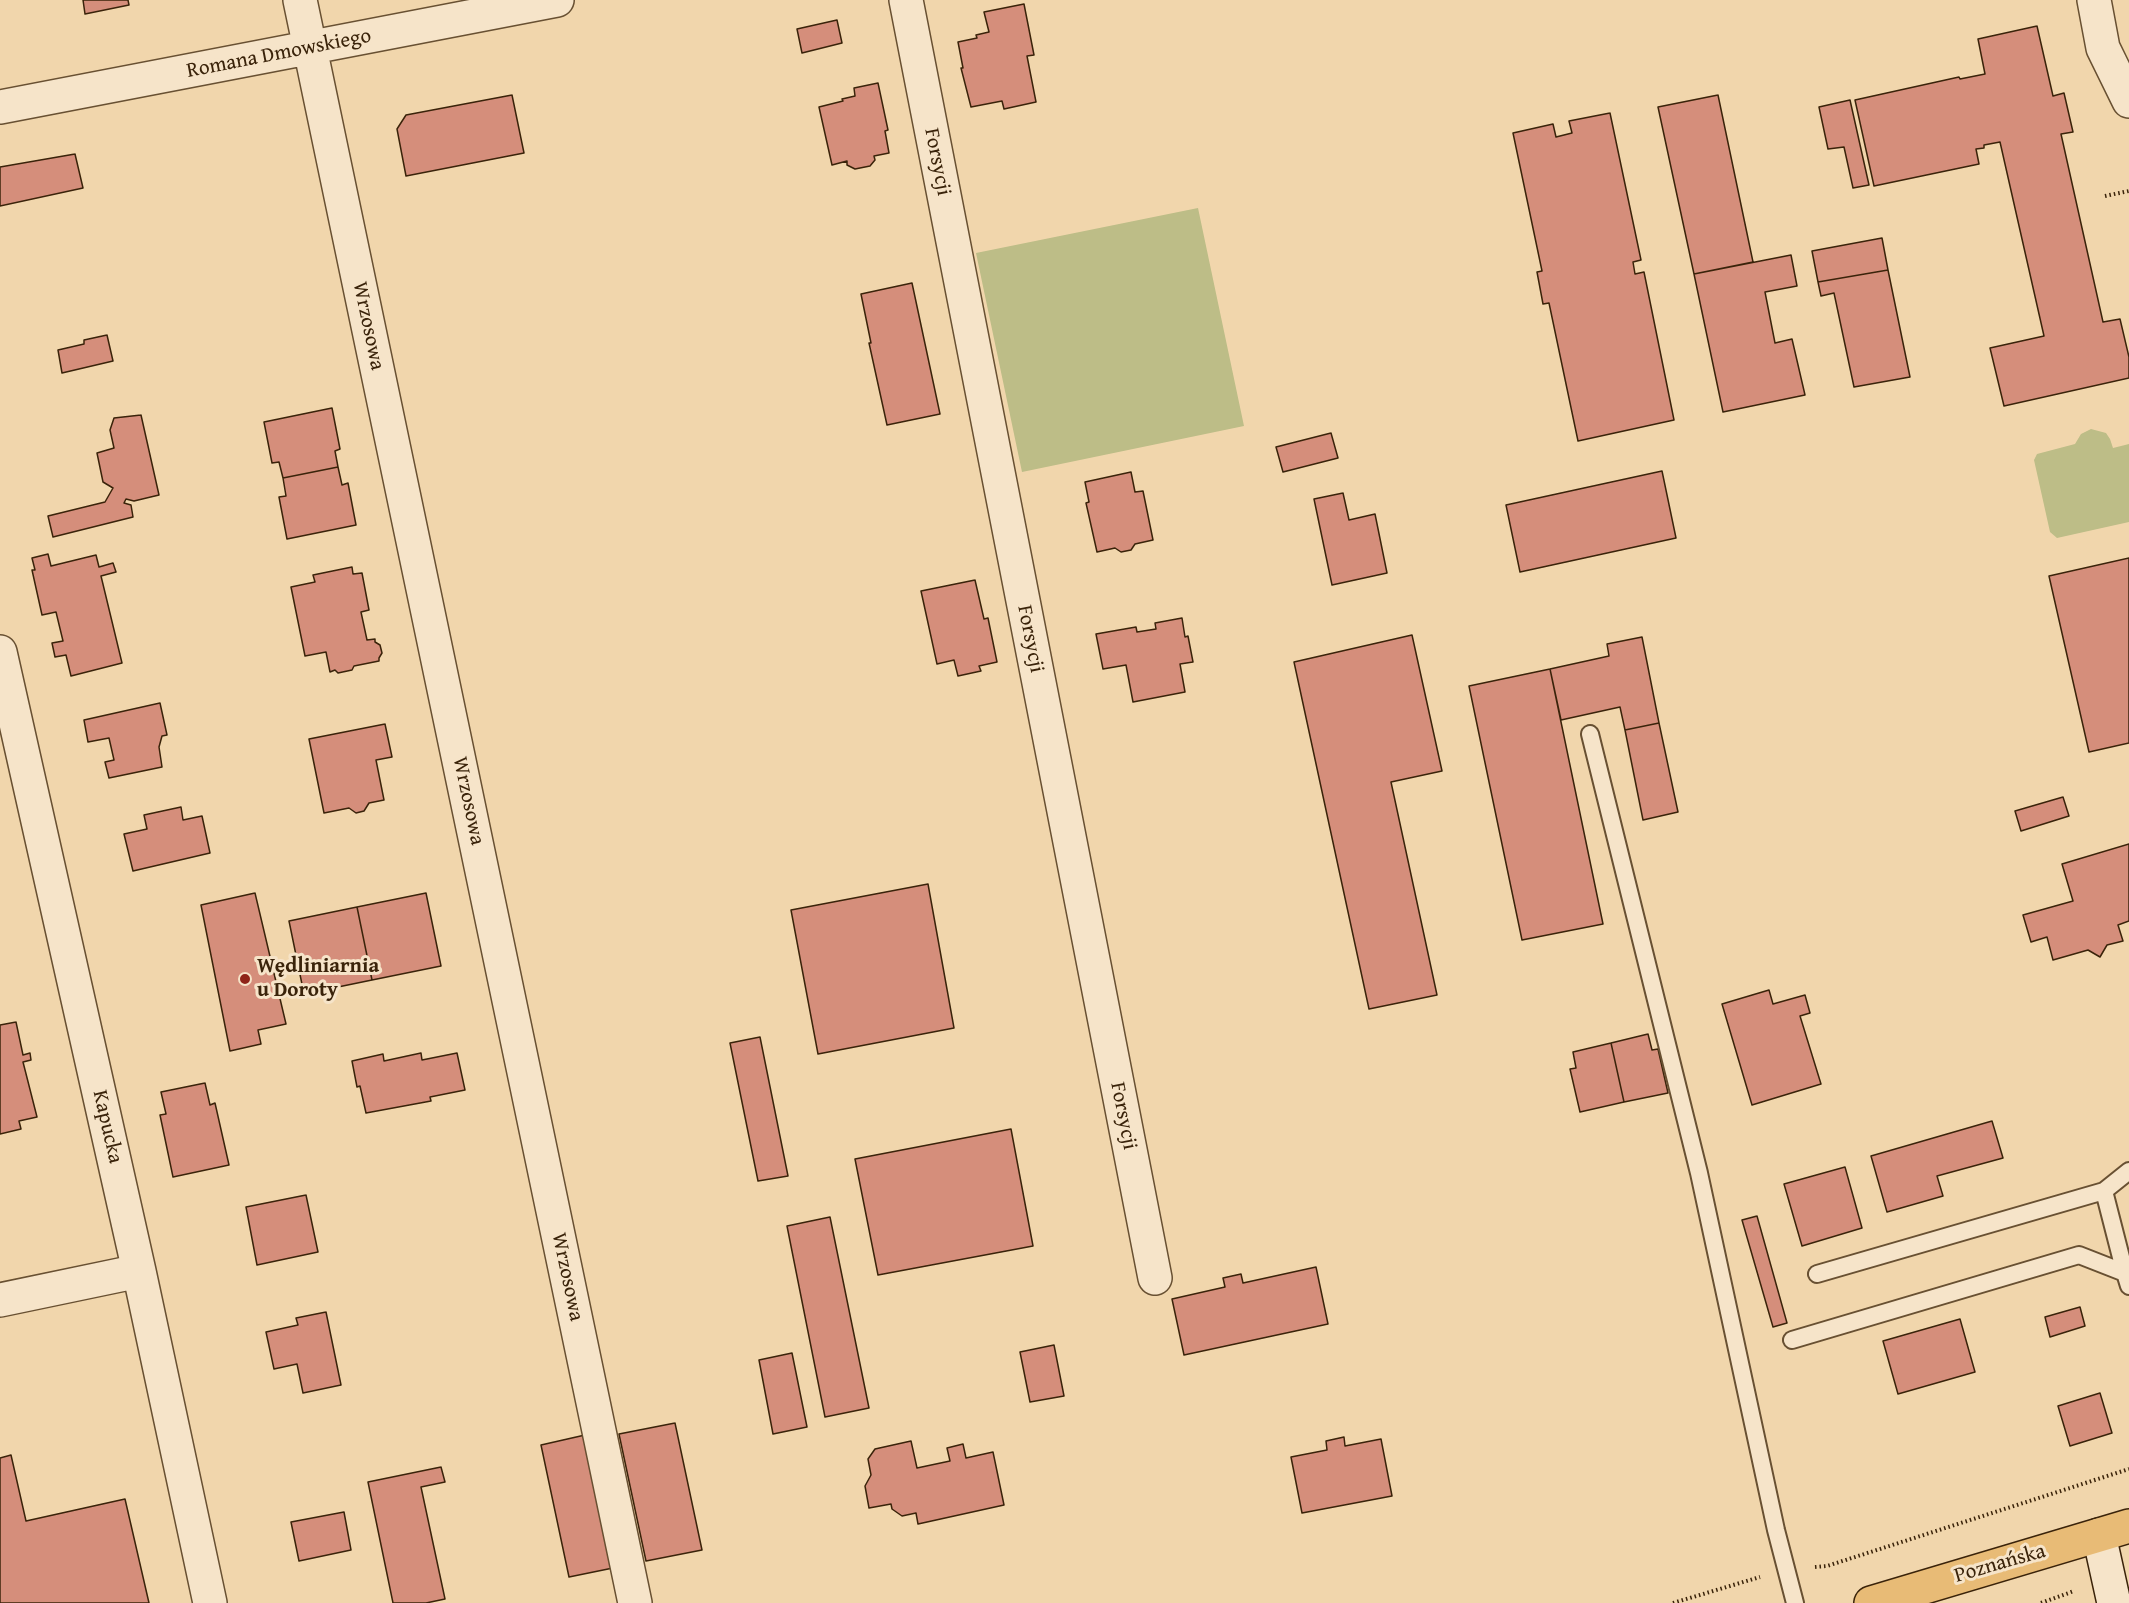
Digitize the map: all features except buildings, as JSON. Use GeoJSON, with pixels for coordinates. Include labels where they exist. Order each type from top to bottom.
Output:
{"type":"FeatureCollection","features":[{"type":"Feature","properties":{"kind":"main road","name":"Poznańska"},"geometry":{"type":"LineString","coordinates":[[1870,1603],[2114,1530]]}},
{"type":"Feature","properties":{"kind":"street","name":"Wrzosowa"},"geometry":{"type":"LineString","coordinates":[[300,0],[634,1603]]}},
{"type":"Feature","properties":{"kind":"street","name":"Romana Dmowskiego"},"geometry":{"type":"LineString","coordinates":[[0,107],[557,0]]}},
{"type":"Feature","properties":{"kind":"street","name":"Forsycji"},"geometry":{"type":"LineString","coordinates":[[906,0],[1155,1278]]}},
{"type":"Feature","properties":{"kind":"street"},"geometry":{"type":"LineString","coordinates":[[2094,0],[2103,48],[2129,101]]}},
{"type":"Feature","properties":{"kind":"street","name":"Kapucka"},"geometry":{"type":"LineString","coordinates":[[0,652],[139,1271],[210,1603]]}},
{"type":"Feature","properties":{"kind":"street"},"geometry":{"type":"LineString","coordinates":[[0,1300],[139,1271]]}},
{"type":"Feature","properties":{"kind":"street"},"geometry":{"type":"LineString","coordinates":[[2114,1530],[2114,1603]]}},
{"type":"Feature","properties":{"kind":"lane"},"geometry":{"type":"LineString","coordinates":[[1590,734],[1699,1173],[1776,1530],[1795,1603]]}},
{"type":"Feature","properties":{"kind":"lane"},"geometry":{"type":"LineString","coordinates":[[1817,1274],[2104,1191],[2129,1171]]}},
{"type":"Feature","properties":{"kind":"lane"},"geometry":{"type":"LineString","coordinates":[[2104,1191],[2127,1280]]}},
{"type":"Feature","properties":{"kind":"lane"},"geometry":{"type":"LineString","coordinates":[[1792,1340],[2079,1256],[2127,1280]]}},
{"type":"Feature","properties":{"kind":"path"},"geometry":{"type":"LineString","coordinates":[[2105,196],[2129,191]]}},
{"type":"Feature","properties":{"kind":"path"},"geometry":{"type":"LineString","coordinates":[[1673,1603],[1788,1570],[1827,1566],[2129,1469]]}},
{"type":"Feature","properties":{"kind":"green space"},"geometry":{"type":"Polygon","coordinates":[[[1198,208],[1244,426],[1022,472],[976,253],[1198,208]]]}},
{"type":"Feature","properties":{"kind":"green space"},"geometry":{"type":"Polygon","coordinates":[[[2091,429],[2106,433],[2113,448],[2129,444],[2129,522],[2057,538],[2050,532],[2034,460],[2037,454],[2075,444],[2081,434],[2091,429]]]}},
{"type":"Feature","properties":{"kind":"place","name":"Wędliniarnia u Doroty"},"geometry":{"type":"Point","coordinates":[245,979]}}]}
